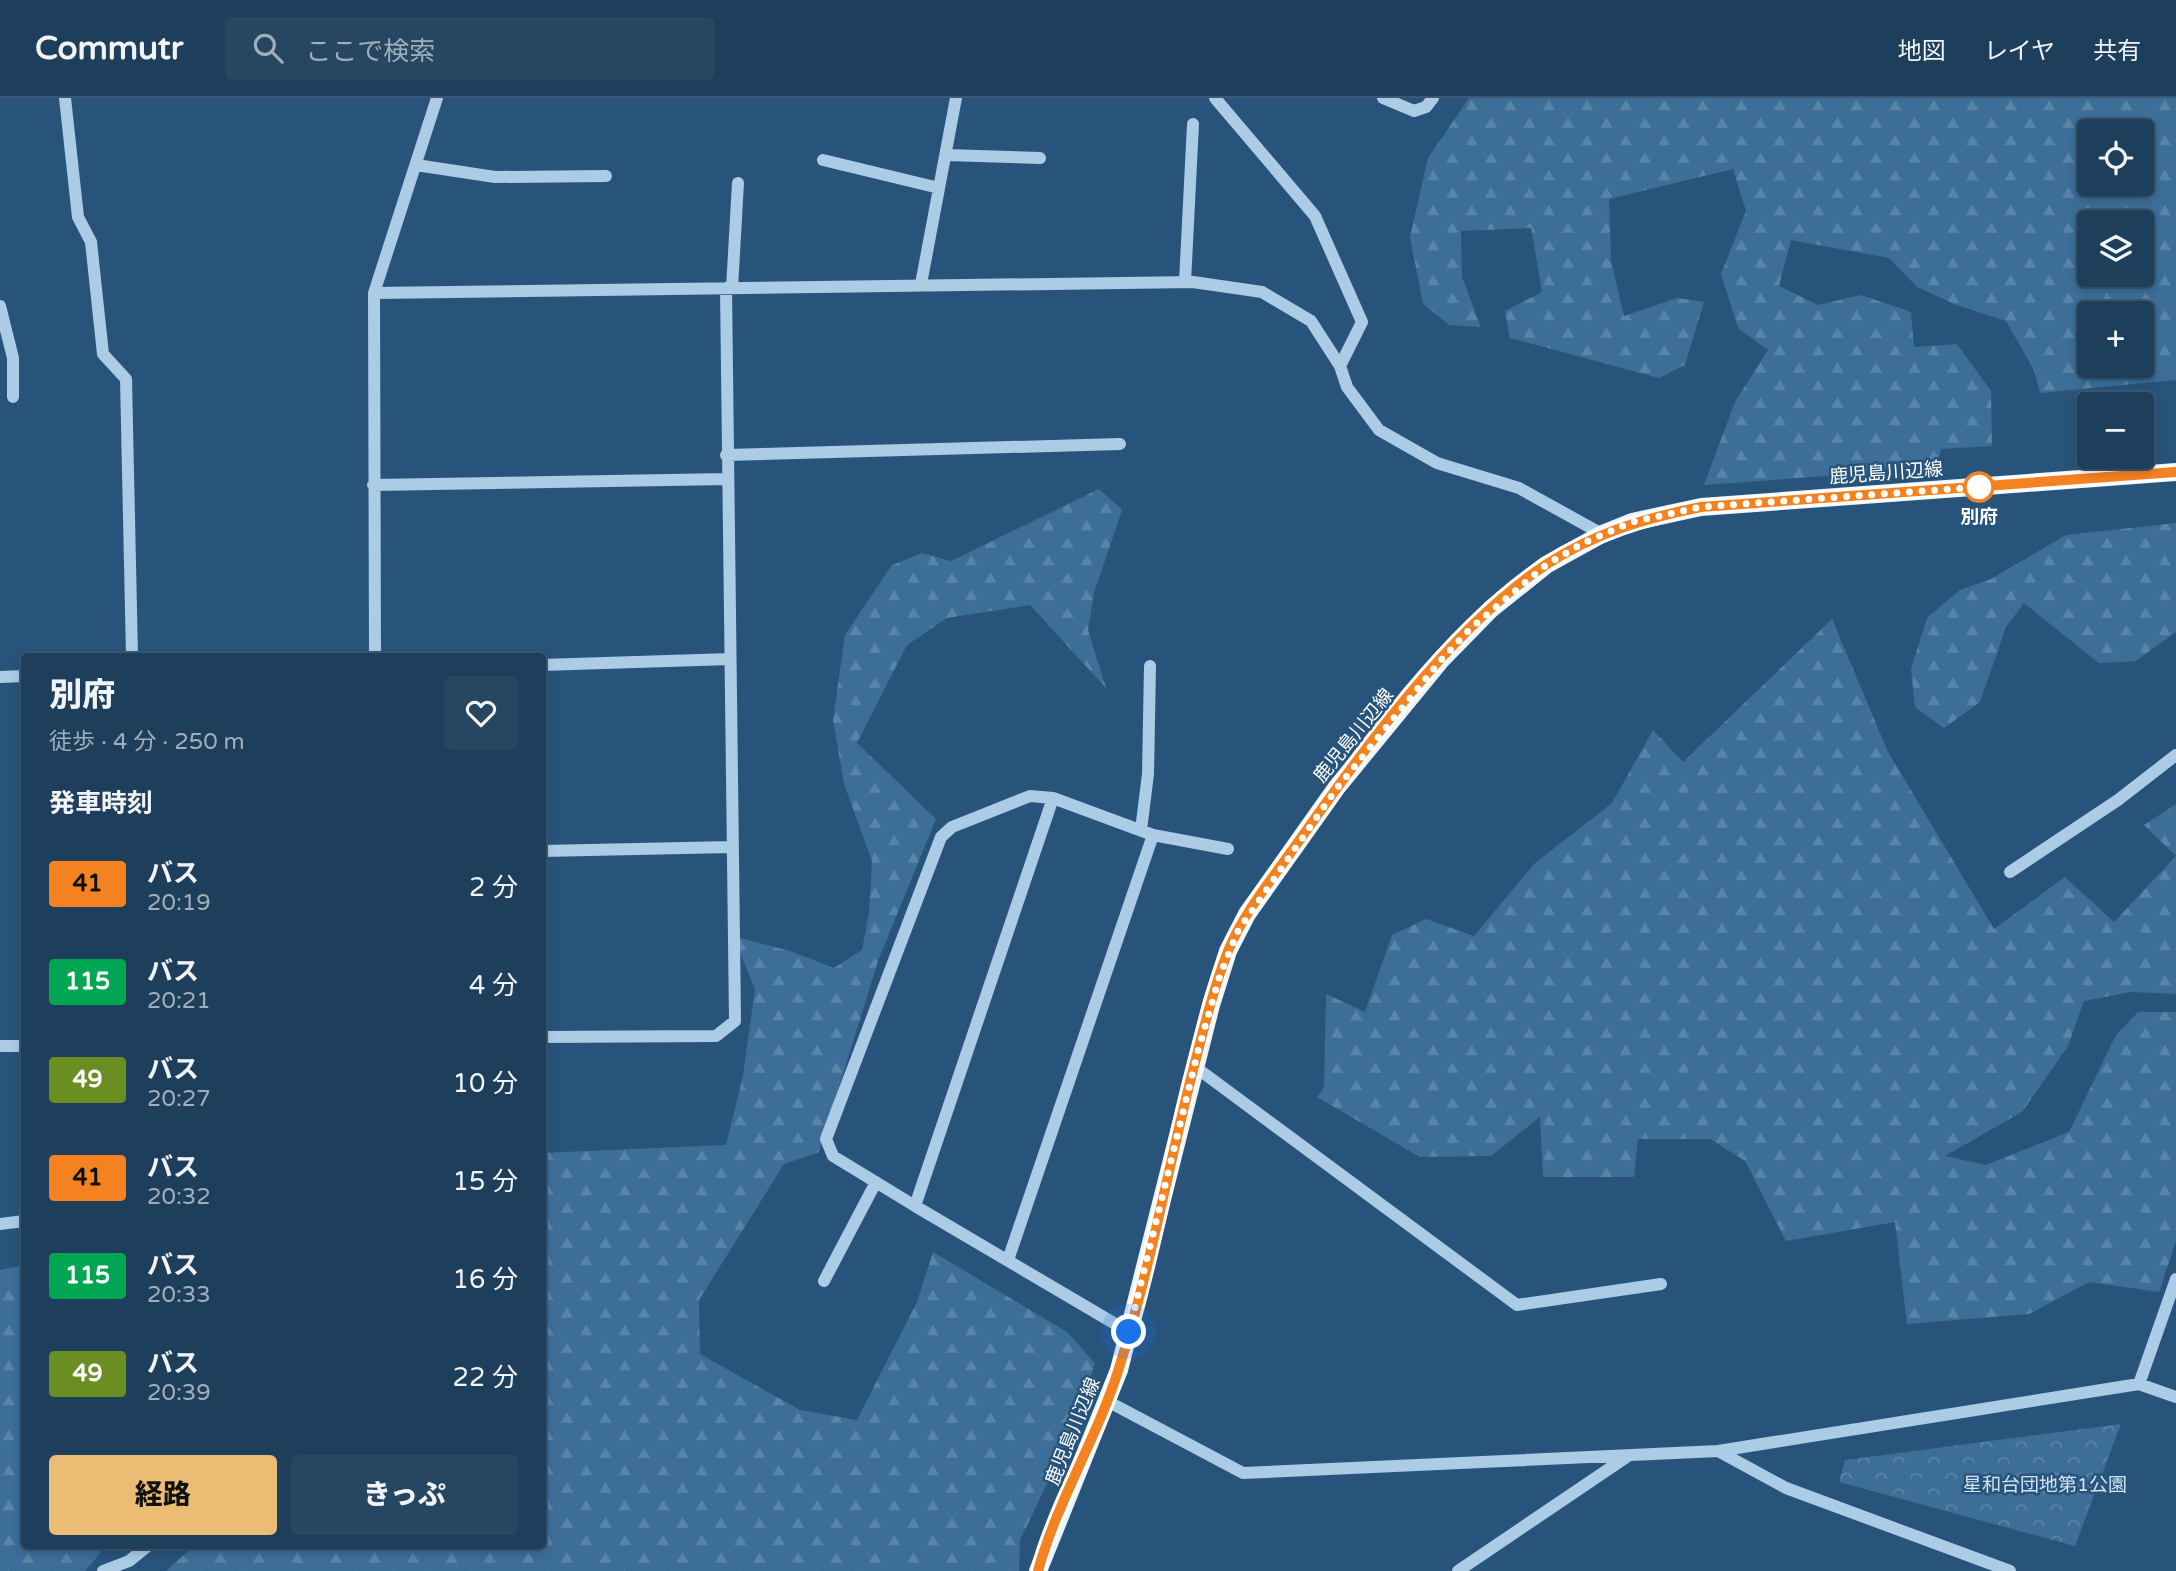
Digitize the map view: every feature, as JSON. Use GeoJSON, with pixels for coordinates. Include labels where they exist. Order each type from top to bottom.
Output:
{"type":"FeatureCollection","features":[{"type":"Feature","properties":{"kind":"main road","name":"鹿児島川辺線"},"geometry":{"type":"LineString","coordinates":[[1038,1571],[1107,1401],[1129,1332],[1194,1066],[1220,975],[1238,931],[1337,788],[1441,660],[1471,628],[1529,577],[1602,534],[1632,522],[1701,507],[2176,472]]}},
{"type":"Feature","properties":{"kind":"street"},"geometry":{"type":"LineString","coordinates":[[65,98],[78,217],[92,242],[103,355],[126,379],[132,653]]}},
{"type":"Feature","properties":{"kind":"street"},"geometry":{"type":"LineString","coordinates":[[374,653],[374,293],[437,98]]}},
{"type":"Feature","properties":{"kind":"street"},"geometry":{"type":"LineString","coordinates":[[921,284],[956,98]]}},
{"type":"Feature","properties":{"kind":"street"},"geometry":{"type":"LineString","coordinates":[[1215,98],[1315,216],[1362,322],[1340,366]]}},
{"type":"Feature","properties":{"kind":"street"},"geometry":{"type":"LineString","coordinates":[[1383,98],[1414,111],[1426,107],[1433,98]]}},
{"type":"Feature","properties":{"kind":"street"},"geometry":{"type":"LineString","coordinates":[[1185,282],[1194,124]]}},
{"type":"Feature","properties":{"kind":"street"},"geometry":{"type":"LineString","coordinates":[[946,155],[1040,158]]}},
{"type":"Feature","properties":{"kind":"street"},"geometry":{"type":"LineString","coordinates":[[823,160],[939,188]]}},
{"type":"Feature","properties":{"kind":"street"},"geometry":{"type":"LineString","coordinates":[[416,165],[495,177],[606,176]]}},
{"type":"Feature","properties":{"kind":"street"},"geometry":{"type":"LineString","coordinates":[[546,1037],[716,1036],[735,1021],[726,454],[729,288],[738,183]]}},
{"type":"Feature","properties":{"kind":"street"},"geometry":{"type":"LineString","coordinates":[[374,293],[1185,282],[1262,292],[1311,321],[1340,366],[1347,387],[1379,430],[1437,463],[1519,488],[1602,534]]}},
{"type":"Feature","properties":{"kind":"street"},"geometry":{"type":"LineString","coordinates":[[0,306],[13,358],[13,397]]}},
{"type":"Feature","properties":{"kind":"street"},"geometry":{"type":"LineString","coordinates":[[726,454],[1120,444]]}},
{"type":"Feature","properties":{"kind":"street"},"geometry":{"type":"LineString","coordinates":[[373,485],[727,479]]}},
{"type":"Feature","properties":{"kind":"street"},"geometry":{"type":"LineString","coordinates":[[546,665],[730,659]]}},
{"type":"Feature","properties":{"kind":"street"},"geometry":{"type":"LineString","coordinates":[[1008,1260],[1147,833],[1150,666]]}},
{"type":"Feature","properties":{"kind":"street"},"geometry":{"type":"LineString","coordinates":[[0,677],[21,676]]}},
{"type":"Feature","properties":{"kind":"street"},"geometry":{"type":"LineString","coordinates":[[2010,872],[2118,800],[2176,755]]}},
{"type":"Feature","properties":{"kind":"street"},"geometry":{"type":"LineString","coordinates":[[1129,1332],[833,1156],[826,1139],[941,838],[952,827],[1030,796],[1053,798],[1147,833],[1228,849]]}},
{"type":"Feature","properties":{"kind":"street"},"geometry":{"type":"LineString","coordinates":[[915,1206],[1053,798]]}},
{"type":"Feature","properties":{"kind":"street"},"geometry":{"type":"LineString","coordinates":[[546,851],[731,847]]}},
{"type":"Feature","properties":{"kind":"street"},"geometry":{"type":"LineString","coordinates":[[0,1046],[21,1046]]}},
{"type":"Feature","properties":{"kind":"street"},"geometry":{"type":"LineString","coordinates":[[1194,1066],[1517,1305],[1661,1283]]}},
{"type":"Feature","properties":{"kind":"street"},"geometry":{"type":"LineString","coordinates":[[824,1281],[876,1182]]}},
{"type":"Feature","properties":{"kind":"street"},"geometry":{"type":"LineString","coordinates":[[0,1224],[21,1221]]}},
{"type":"Feature","properties":{"kind":"street"},"geometry":{"type":"LineString","coordinates":[[2138,1384],[2176,1279]]}},
{"type":"Feature","properties":{"kind":"street"},"geometry":{"type":"LineString","coordinates":[[1107,1401],[1243,1473],[1718,1451],[2138,1384],[2176,1397]]}},
{"type":"Feature","properties":{"kind":"street"},"geometry":{"type":"LineString","coordinates":[[1718,1451],[1786,1488],[2010,1571]]}},
{"type":"Feature","properties":{"kind":"street"},"geometry":{"type":"LineString","coordinates":[[1458,1571],[1628,1456]]}},
{"type":"Feature","properties":{"kind":"street"},"geometry":{"type":"LineString","coordinates":[[103,1571],[130,1561],[144,1549]]}},
{"type":"Feature","properties":{"kind":"green space"},"geometry":{"type":"Polygon","coordinates":[[[1469,98],[2176,98],[2176,380],[2040,393],[2034,370],[2006,321],[1954,304],[1917,287],[1889,258],[1791,240],[1779,286],[1818,305],[1861,295],[1911,312],[1914,347],[1957,344],[1991,391],[1992,446],[1941,449],[1937,468],[1704,485],[1735,402],[1768,350],[1738,328],[1721,274],[1746,211],[1733,169],[1609,199],[1611,261],[1624,316],[1677,298],[1704,302],[1685,365],[1659,378],[1510,338],[1505,311],[1542,292],[1531,228],[1461,231],[1462,277],[1481,327],[1449,325],[1423,304],[1410,237],[1428,158],[1469,98]]]}},
{"type":"Feature","properties":{"kind":"green space"},"geometry":{"type":"Polygon","coordinates":[[[1099,489],[1122,510],[1094,593],[1088,630],[1106,688],[1030,605],[947,618],[907,645],[857,743],[936,819],[878,961],[819,1152],[784,1164],[699,1300],[700,1354],[800,1410],[857,1420],[917,1302],[933,1252],[1067,1332],[1095,1363],[1075,1426],[1020,1540],[1019,1571],[166,1571],[191,1549],[546,1549],[546,1153],[726,1145],[743,1076],[755,989],[733,936],[790,951],[834,968],[862,950],[869,913],[872,861],[844,784],[833,720],[845,635],[892,565],[922,553],[951,561],[1099,489]]]}},
{"type":"Feature","properties":{"kind":"green space"},"geometry":{"type":"Polygon","coordinates":[[[2176,523],[2176,632],[2136,661],[2099,663],[2024,603],[2006,627],[1980,702],[1944,728],[1915,707],[1911,669],[1927,618],[1960,590],[1991,579],[2066,535],[2176,523]]]}},
{"type":"Feature","properties":{"kind":"green space"},"geometry":{"type":"Polygon","coordinates":[[[1832,619],[1888,752],[1994,929],[2065,877],[2114,922],[2176,856],[2176,994],[2131,992],[2084,1001],[2068,1046],[2022,1112],[1945,1156],[1986,1165],[2069,1132],[2116,1035],[2138,1012],[2176,1012],[2176,1241],[2159,1292],[2089,1282],[2029,1314],[1907,1324],[1895,1222],[1786,1241],[1745,1161],[1710,1139],[1638,1139],[1634,1177],[1543,1177],[1540,1117],[1491,1156],[1420,1157],[1317,1097],[1324,1088],[1326,994],[1365,1012],[1392,935],[1426,919],[1474,936],[1534,864],[1612,803],[1653,730],[1683,762],[1832,619]]]}},
{"type":"Feature","properties":{"kind":"green space"},"geometry":{"type":"Polygon","coordinates":[[[2176,804],[2176,856],[2144,825],[2176,804]]]}},
{"type":"Feature","properties":{"kind":"green space"},"geometry":{"type":"Polygon","coordinates":[[[21,1266],[21,1549],[104,1549],[85,1571],[0,1571],[0,1270],[21,1266]]]}},
{"type":"Feature","properties":{"kind":"green space","name":"星和台団地第1公園"},"geometry":{"type":"Polygon","coordinates":[[[2121,1424],[2075,1546],[1839,1482],[1845,1460],[2121,1424]]]}},
{"type":"Feature","properties":{"kind":"bus line","name":"41"},"geometry":{"type":"LineString","coordinates":[[1038,1571],[1119,1370],[1198,1051],[1228,951],[1247,914],[1337,788],[1441,660],[1471,628],[1511,591],[1564,554],[1618,527],[1655,516],[1701,507],[1816,497],[2176,472]]}},
{"type":"Feature","properties":{"kind":"place","name":"別府"},"geometry":{"type":"Point","coordinates":[1979,487]}},
{"type":"Feature","properties":{"kind":"route"},"geometry":{"type":"LineString","coordinates":[[1129,1332],[1198,1051],[1228,951],[1247,914],[1337,788],[1441,660],[1471,628],[1511,591],[1546,565],[1583,543],[1632,522],[1701,507],[1979,487]]}}]}
